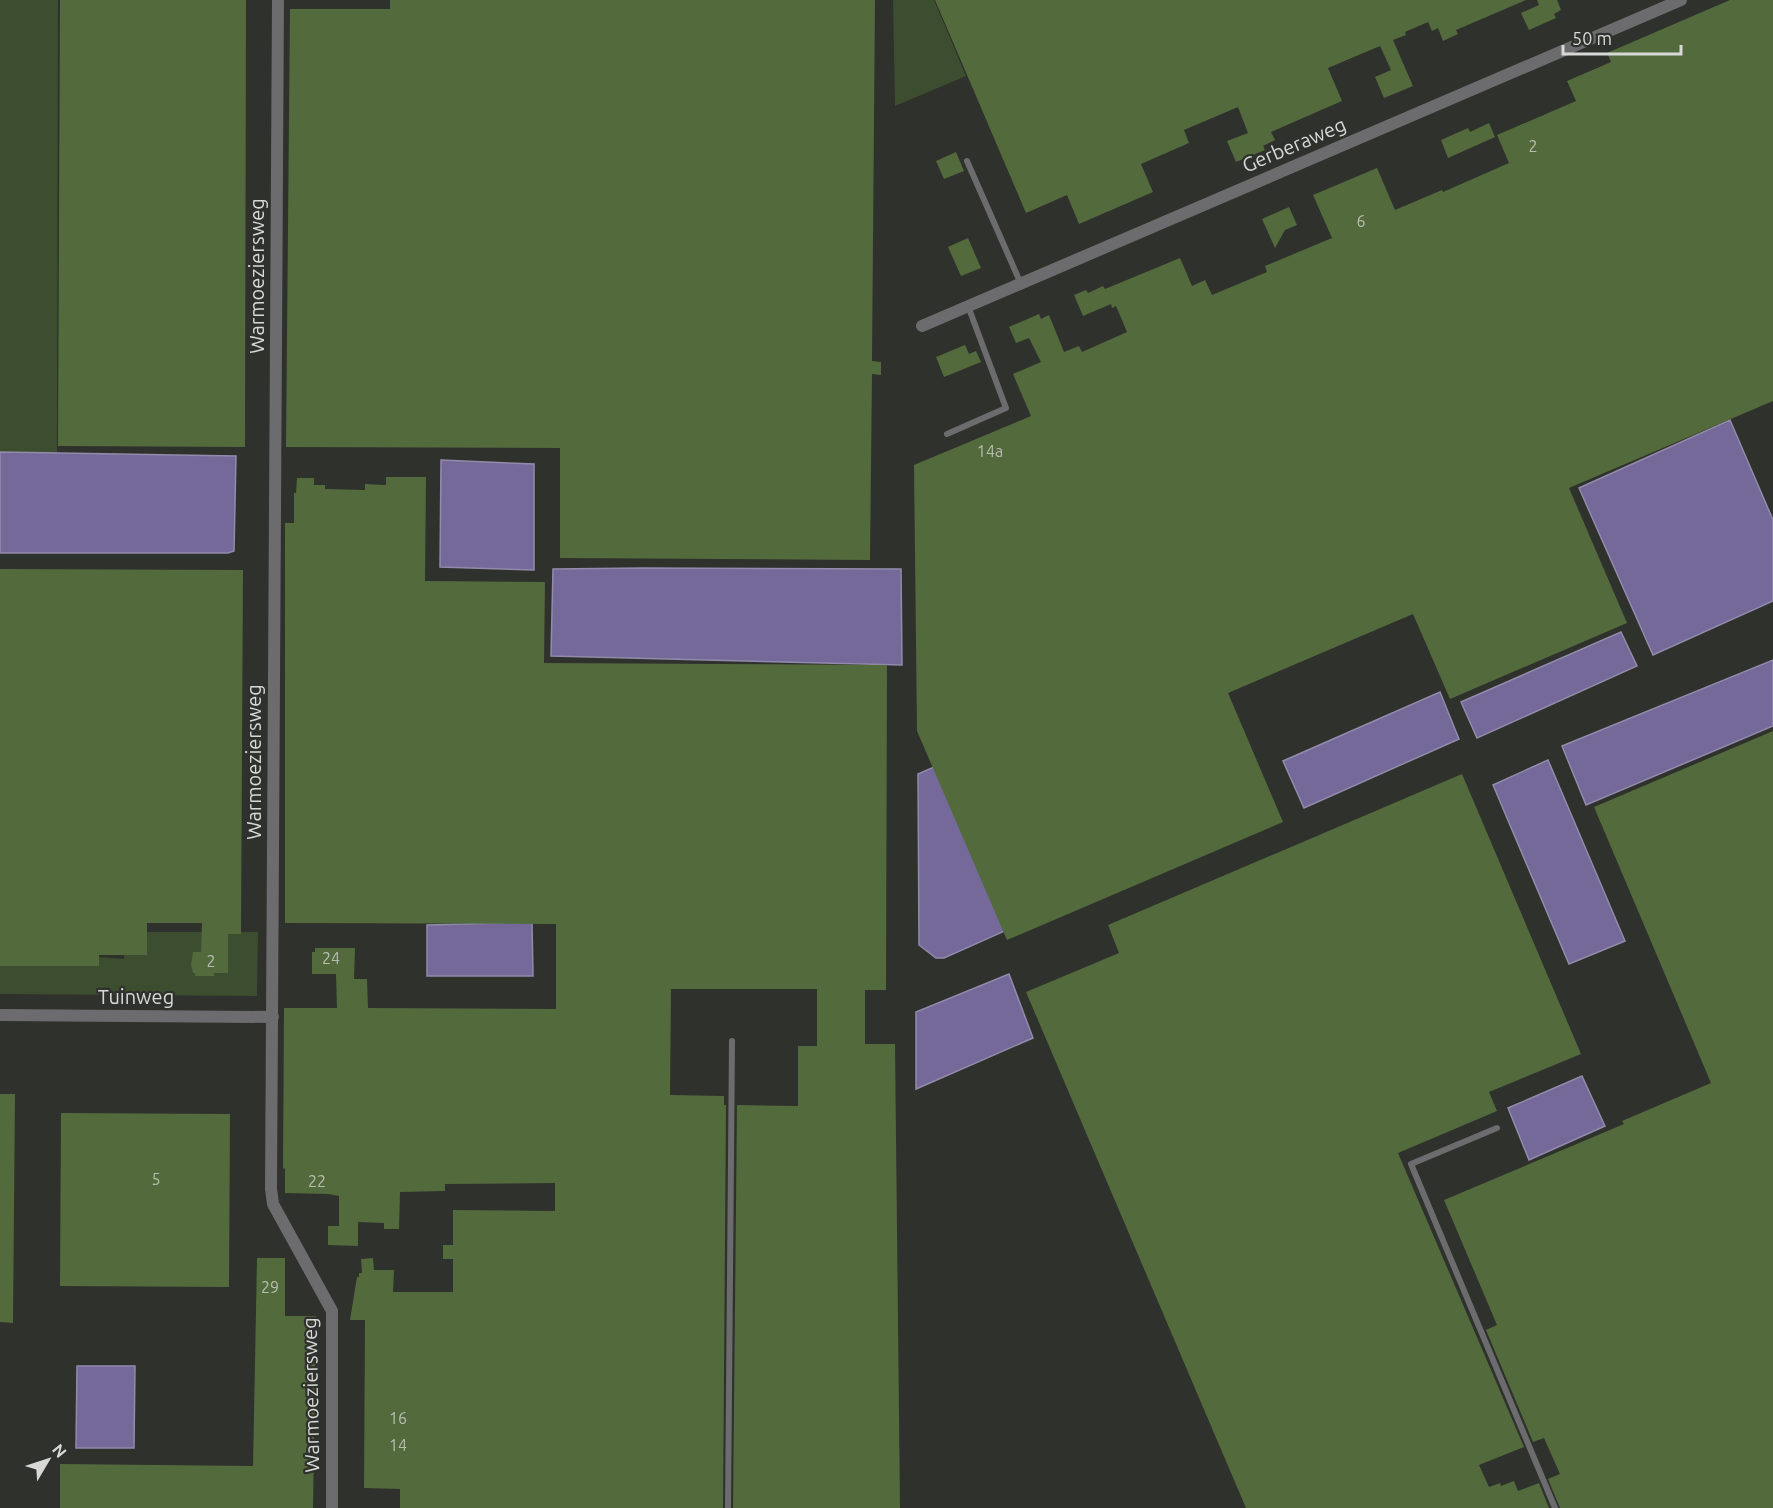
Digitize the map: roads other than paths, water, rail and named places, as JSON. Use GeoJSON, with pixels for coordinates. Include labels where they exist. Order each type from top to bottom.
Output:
{"type":"FeatureCollection","features":[{"type":"Feature","properties":{"kind":"street","name":"Warmoeziersweg"},"geometry":{"type":"LineString","coordinates":[[278,0],[271,1189],[273,1204],[332,1311],[332,1508]]}},
{"type":"Feature","properties":{"kind":"street","name":"Gerberaweg"},"geometry":{"type":"LineString","coordinates":[[922,326],[1681,0]]}},
{"type":"Feature","properties":{"kind":"street","name":"Tuinweg"},"geometry":{"type":"LineString","coordinates":[[0,1015],[273,1017]]}},
{"type":"Feature","properties":{"kind":"lane"},"geometry":{"type":"LineString","coordinates":[[967,161],[1021,284]]}},
{"type":"Feature","properties":{"kind":"lane"},"geometry":{"type":"LineString","coordinates":[[946,434],[1006,408],[968,306]]}},
{"type":"Feature","properties":{"kind":"lane"},"geometry":{"type":"LineString","coordinates":[[728,1508],[732,1041]]}},
{"type":"Feature","properties":{"kind":"lane"},"geometry":{"type":"LineString","coordinates":[[1497,1128],[1411,1164],[1555,1508]]}}]}
